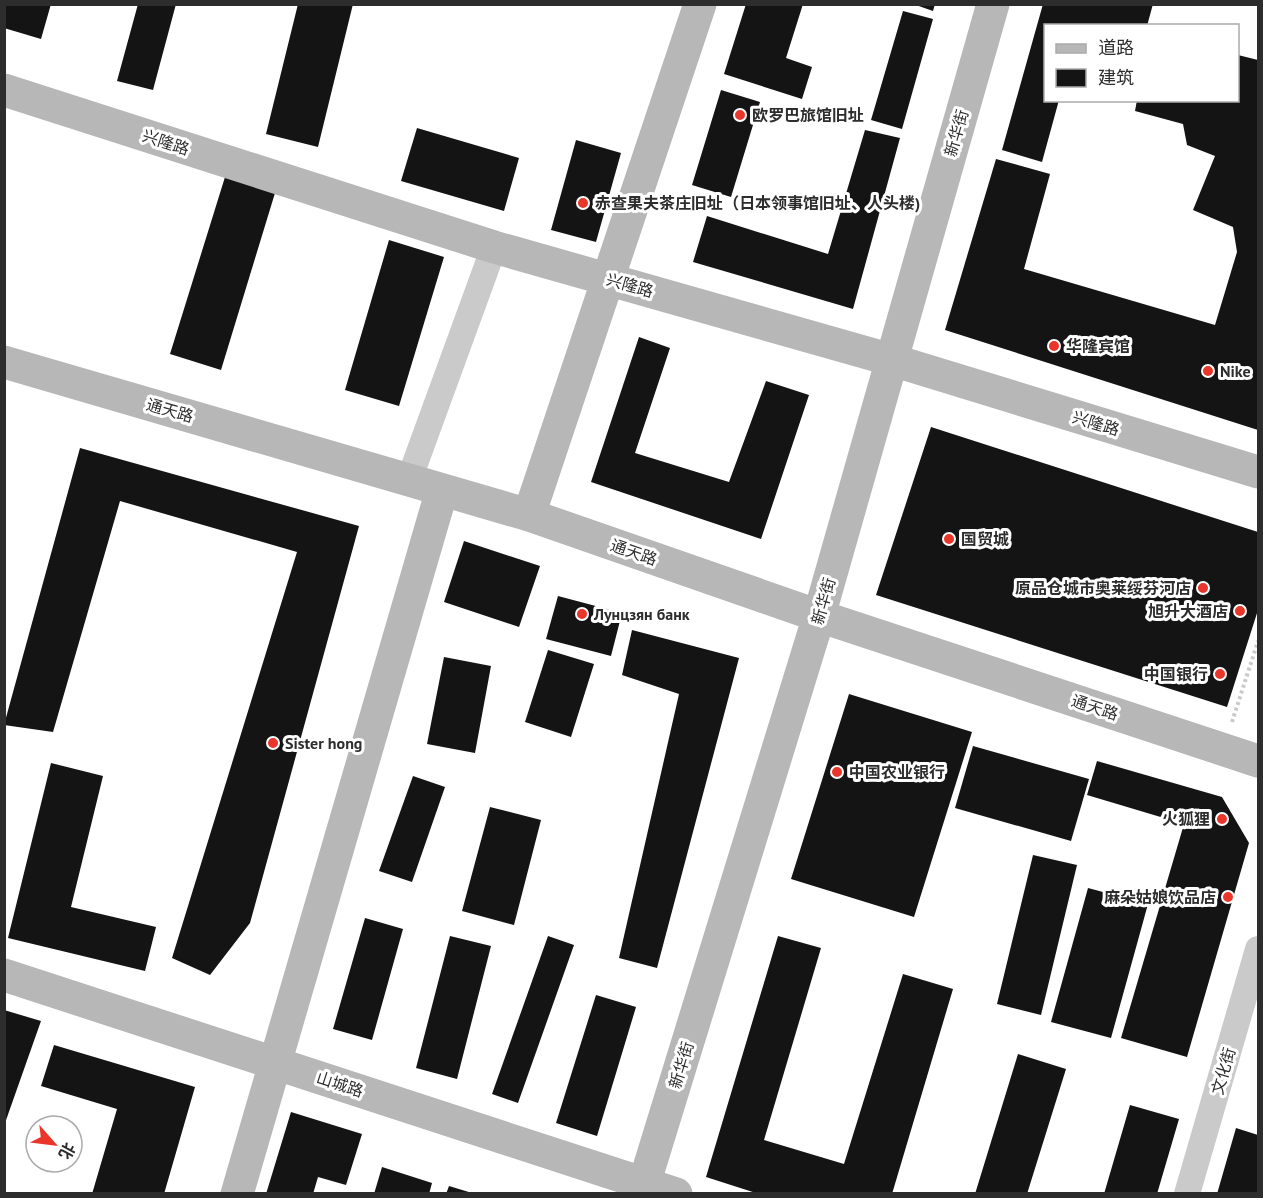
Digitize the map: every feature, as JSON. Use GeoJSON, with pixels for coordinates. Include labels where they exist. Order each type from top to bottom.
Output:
{"type":"FeatureCollection","features":[{"type":"Feature","properties":{"kind":"street"},"geometry":{"type":"LineString","coordinates":[[529,515],[700,4]]}},
{"type":"Feature","properties":{"kind":"street","name":"新华街"},"geometry":{"type":"LineString","coordinates":[[643,1189],[819,616],[993,4]]}},
{"type":"Feature","properties":{"kind":"street","name":"兴隆路"},"geometry":{"type":"LineString","coordinates":[[4,90],[494,247],[892,360],[1258,472]]}},
{"type":"Feature","properties":{"kind":"street"},"geometry":{"type":"LineString","coordinates":[[409,480],[494,247]]}},
{"type":"Feature","properties":{"kind":"street","name":"通天路"},"geometry":{"type":"LineString","coordinates":[[4,362],[529,515],[819,616],[1258,761]]}},
{"type":"Feature","properties":{"kind":"street"},"geometry":{"type":"LineString","coordinates":[[237,1194],[442,490]]}},
{"type":"Feature","properties":{"kind":"street","name":"文化街"},"geometry":{"type":"LineString","coordinates":[[1187,1194],[1258,949]]}},
{"type":"Feature","properties":{"kind":"street","name":"山城路"},"geometry":{"type":"LineString","coordinates":[[4,975],[275,1062],[643,1189],[676,1194]]}},
{"type":"Feature","properties":{"kind":"path"},"geometry":{"type":"LineString","coordinates":[[1241,724],[1232,722],[1258,641]]}},
{"type":"Feature","properties":{"kind":"building"},"geometry":{"type":"Polygon","coordinates":[[[4,4],[51,4],[41,39],[4,28],[4,4]]]}},
{"type":"Feature","properties":{"kind":"building"},"geometry":{"type":"Polygon","coordinates":[[[138,4],[176,4],[153,90],[117,81],[138,4]]]}},
{"type":"Feature","properties":{"kind":"building"},"geometry":{"type":"Polygon","coordinates":[[[298,4],[353,4],[318,147],[266,134],[298,4]]]}},
{"type":"Feature","properties":{"kind":"building"},"geometry":{"type":"Polygon","coordinates":[[[746,4],[803,4],[786,58],[812,67],[802,99],[724,74],[746,4]]]}},
{"type":"Feature","properties":{"kind":"building"},"geometry":{"type":"Polygon","coordinates":[[[913,4],[935,4],[933,11],[913,4]]]}},
{"type":"Feature","properties":{"kind":"building"},"geometry":{"type":"Polygon","coordinates":[[[1043,4],[1153,4],[1148,24],[1044,24],[1044,102],[1058,102],[1042,162],[1002,150],[1043,4]]]}},
{"type":"Feature","properties":{"kind":"building"},"geometry":{"type":"Polygon","coordinates":[[[903,11],[933,19],[902,129],[871,120],[903,11]]]}},
{"type":"Feature","properties":{"kind":"building"},"geometry":{"type":"Polygon","coordinates":[[[1239,55],[1258,60],[1258,430],[945,330],[996,159],[1050,174],[1024,269],[1215,325],[1237,252],[1233,227],[1193,210],[1215,156],[1187,145],[1183,124],[1135,111],[1137,102],[1239,102],[1239,55]]]}},
{"type":"Feature","properties":{"kind":"building"},"geometry":{"type":"Polygon","coordinates":[[[721,90],[760,102],[731,197],[692,185],[721,90]]]}},
{"type":"Feature","properties":{"kind":"building"},"geometry":{"type":"Polygon","coordinates":[[[417,128],[519,158],[504,211],[401,181],[417,128]]]}},
{"type":"Feature","properties":{"kind":"building"},"geometry":{"type":"Polygon","coordinates":[[[865,130],[900,138],[853,309],[693,262],[707,216],[828,254],[865,130]]]}},
{"type":"Feature","properties":{"kind":"building"},"geometry":{"type":"Polygon","coordinates":[[[576,140],[621,153],[596,242],[551,230],[576,140]]]}},
{"type":"Feature","properties":{"kind":"building"},"geometry":{"type":"Polygon","coordinates":[[[225,177],[275,193],[221,370],[170,354],[225,177]]]}},
{"type":"Feature","properties":{"kind":"building"},"geometry":{"type":"Polygon","coordinates":[[[389,240],[444,257],[399,406],[345,390],[389,240]]]}},
{"type":"Feature","properties":{"kind":"building"},"geometry":{"type":"Polygon","coordinates":[[[639,337],[670,348],[635,453],[729,482],[766,381],[809,395],[761,539],[591,482],[639,337]]]}},
{"type":"Feature","properties":{"kind":"building"},"geometry":{"type":"Polygon","coordinates":[[[931,427],[1258,532],[1258,610],[1227,707],[876,595],[931,427]]]}},
{"type":"Feature","properties":{"kind":"building"},"geometry":{"type":"Polygon","coordinates":[[[80,448],[359,526],[250,923],[210,975],[172,958],[297,552],[120,501],[53,732],[4,725],[80,448]]]}},
{"type":"Feature","properties":{"kind":"building"},"geometry":{"type":"Polygon","coordinates":[[[464,541],[540,566],[519,627],[444,602],[464,541]]]}},
{"type":"Feature","properties":{"kind":"building"},"geometry":{"type":"Polygon","coordinates":[[[558,596],[622,613],[611,656],[546,639],[558,596]]]}},
{"type":"Feature","properties":{"kind":"building"},"geometry":{"type":"Polygon","coordinates":[[[632,630],[739,658],[657,968],[619,958],[679,694],[622,675],[632,630]]]}},
{"type":"Feature","properties":{"kind":"building"},"geometry":{"type":"Polygon","coordinates":[[[548,650],[594,664],[571,737],[525,722],[548,650]]]}},
{"type":"Feature","properties":{"kind":"building"},"geometry":{"type":"Polygon","coordinates":[[[444,657],[491,666],[475,753],[427,744],[444,657]]]}},
{"type":"Feature","properties":{"kind":"building"},"geometry":{"type":"Polygon","coordinates":[[[849,694],[972,732],[914,917],[791,879],[849,694]]]}},
{"type":"Feature","properties":{"kind":"building"},"geometry":{"type":"Polygon","coordinates":[[[973,746],[1089,779],[1071,841],[955,808],[973,746]]]}},
{"type":"Feature","properties":{"kind":"building"},"geometry":{"type":"Polygon","coordinates":[[[1097,761],[1222,797],[1249,843],[1187,1057],[1121,1038],[1184,824],[1087,795],[1097,761]]]}},
{"type":"Feature","properties":{"kind":"building"},"geometry":{"type":"Polygon","coordinates":[[[51,763],[103,776],[71,907],[156,927],[145,971],[8,938],[51,763]]]}},
{"type":"Feature","properties":{"kind":"building"},"geometry":{"type":"Polygon","coordinates":[[[413,776],[445,787],[412,882],[379,871],[413,776]]]}},
{"type":"Feature","properties":{"kind":"building"},"geometry":{"type":"Polygon","coordinates":[[[490,807],[541,820],[514,925],[462,911],[490,807]]]}},
{"type":"Feature","properties":{"kind":"building"},"geometry":{"type":"Polygon","coordinates":[[[1033,855],[1077,865],[1041,1015],[997,1004],[1033,855]]]}},
{"type":"Feature","properties":{"kind":"building"},"geometry":{"type":"Polygon","coordinates":[[[1088,888],[1148,904],[1111,1038],[1051,1022],[1088,888]]]}},
{"type":"Feature","properties":{"kind":"building"},"geometry":{"type":"Polygon","coordinates":[[[365,918],[403,929],[372,1040],[333,1029],[365,918]]]}},
{"type":"Feature","properties":{"kind":"building"},"geometry":{"type":"Polygon","coordinates":[[[450,936],[491,946],[457,1079],[416,1068],[450,936]]]}},
{"type":"Feature","properties":{"kind":"building"},"geometry":{"type":"Polygon","coordinates":[[[548,936],[574,945],[518,1103],[492,1094],[548,936]]]}},
{"type":"Feature","properties":{"kind":"building"},"geometry":{"type":"Polygon","coordinates":[[[778,936],[821,948],[764,1140],[844,1164],[903,974],[953,989],[892,1194],[759,1194],[706,1177],[778,936]]]}},
{"type":"Feature","properties":{"kind":"building"},"geometry":{"type":"Polygon","coordinates":[[[596,995],[636,1007],[597,1136],[556,1123],[596,995]]]}},
{"type":"Feature","properties":{"kind":"building"},"geometry":{"type":"Polygon","coordinates":[[[4,1010],[41,1021],[5,1123],[4,1123],[4,1010]]]}},
{"type":"Feature","properties":{"kind":"building"},"geometry":{"type":"Polygon","coordinates":[[[54,1045],[195,1087],[164,1194],[92,1194],[117,1109],[41,1086],[54,1045]]]}},
{"type":"Feature","properties":{"kind":"building"},"geometry":{"type":"Polygon","coordinates":[[[1018,1054],[1066,1069],[1027,1194],[975,1194],[1018,1054]]]}},
{"type":"Feature","properties":{"kind":"building"},"geometry":{"type":"Polygon","coordinates":[[[1130,1105],[1179,1119],[1157,1194],[1104,1194],[1130,1105]]]}},
{"type":"Feature","properties":{"kind":"building"},"geometry":{"type":"Polygon","coordinates":[[[291,1112],[362,1134],[346,1185],[318,1177],[313,1194],[266,1194],[291,1112]]]}},
{"type":"Feature","properties":{"kind":"building"},"geometry":{"type":"Polygon","coordinates":[[[1236,1128],[1258,1135],[1258,1194],[1217,1194],[1236,1128]]]}},
{"type":"Feature","properties":{"kind":"building"},"geometry":{"type":"Polygon","coordinates":[[[382,1167],[432,1183],[429,1194],[374,1194],[382,1167]]]}},
{"type":"Feature","properties":{"kind":"building"},"geometry":{"type":"Polygon","coordinates":[[[449,1186],[472,1193],[446,1194],[449,1186]]]}},
{"type":"Feature","properties":{"kind":"place","name":"欧罗巴旅馆旧址"},"geometry":{"type":"Point","coordinates":[740,115]}},
{"type":"Feature","properties":{"kind":"place","name":"赤查果夫茶庄旧址（日本领事馆旧址、人头楼)"},"geometry":{"type":"Point","coordinates":[583,203]}},
{"type":"Feature","properties":{"kind":"place","name":"华隆宾馆"},"geometry":{"type":"Point","coordinates":[1054,346]}},
{"type":"Feature","properties":{"kind":"place","name":"Nike"},"geometry":{"type":"Point","coordinates":[1208,371]}},
{"type":"Feature","properties":{"kind":"place","name":"国贸城"},"geometry":{"type":"Point","coordinates":[949,539]}},
{"type":"Feature","properties":{"kind":"place","name":"原品仓城市奥莱绥芬河店"},"geometry":{"type":"Point","coordinates":[1203,588]}},
{"type":"Feature","properties":{"kind":"place","name":"旭升大酒店"},"geometry":{"type":"Point","coordinates":[1240,611]}},
{"type":"Feature","properties":{"kind":"place","name":"Лунцзян банк"},"geometry":{"type":"Point","coordinates":[582,614]}},
{"type":"Feature","properties":{"kind":"place","name":"中国银行"},"geometry":{"type":"Point","coordinates":[1220,674]}},
{"type":"Feature","properties":{"kind":"place","name":"Sister hong"},"geometry":{"type":"Point","coordinates":[273,743]}},
{"type":"Feature","properties":{"kind":"place","name":"中国农业银行"},"geometry":{"type":"Point","coordinates":[837,772]}},
{"type":"Feature","properties":{"kind":"place","name":"火狐狸"},"geometry":{"type":"Point","coordinates":[1222,819]}},
{"type":"Feature","properties":{"kind":"place","name":"麻朵姑娘饮品店"},"geometry":{"type":"Point","coordinates":[1228,897]}}]}
